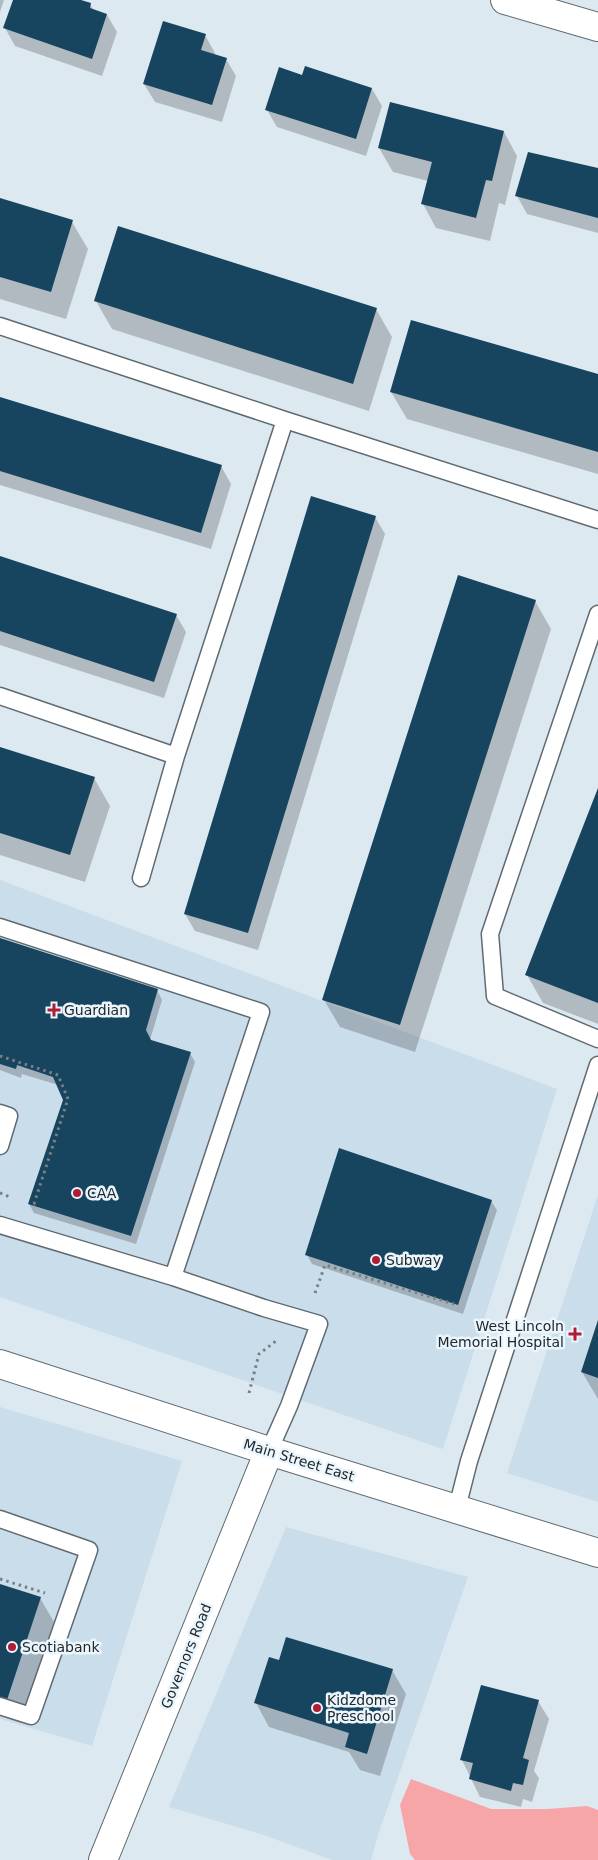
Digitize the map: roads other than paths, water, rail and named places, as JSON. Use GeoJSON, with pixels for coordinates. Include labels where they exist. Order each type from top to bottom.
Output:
{"type":"FeatureCollection","features":[{"type":"Feature","properties":{"kind":"main road"},"geometry":{"type":"LineString","coordinates":[[506,0],[598,27]]}},
{"type":"Feature","properties":{"kind":"main road","name":"Main Street East"},"geometry":{"type":"LineString","coordinates":[[0,1364],[269,1451],[598,1553]]}},
{"type":"Feature","properties":{"kind":"main road","name":"Governors Road"},"geometry":{"type":"LineString","coordinates":[[103,1860],[269,1451]]}},
{"type":"Feature","properties":{"kind":"lane"},"geometry":{"type":"LineString","coordinates":[[0,326],[598,520]]}},
{"type":"Feature","properties":{"kind":"lane"},"geometry":{"type":"LineString","coordinates":[[141,878],[176,756],[285,420]]}},
{"type":"Feature","properties":{"kind":"lane"},"geometry":{"type":"LineString","coordinates":[[598,614],[490,934],[495,996],[598,1039]]}},
{"type":"Feature","properties":{"kind":"lane"},"geometry":{"type":"LineString","coordinates":[[0,696],[176,756]]}},
{"type":"Feature","properties":{"kind":"lane"},"geometry":{"type":"LineString","coordinates":[[0,927],[261,1012],[173,1277]]}},
{"type":"Feature","properties":{"kind":"lane"},"geometry":{"type":"LineString","coordinates":[[457,1508],[471,1456],[598,1065]]}},
{"type":"Feature","properties":{"kind":"lane"},"geometry":{"type":"LineString","coordinates":[[0,1113],[9,1116],[0,1146]]}},
{"type":"Feature","properties":{"kind":"lane"},"geometry":{"type":"LineString","coordinates":[[0,1225],[173,1277],[264,1308],[319,1324],[289,1406],[269,1451]]}},
{"type":"Feature","properties":{"kind":"lane"},"geometry":{"type":"LineString","coordinates":[[0,1519],[89,1550],[31,1716],[0,1706]]}},
{"type":"Feature","properties":{"kind":"place","name":"Guardian"},"geometry":{"type":"Point","coordinates":[54,1010]}},
{"type":"Feature","properties":{"kind":"place","name":"CAA"},"geometry":{"type":"Point","coordinates":[77,1193]}},
{"type":"Feature","properties":{"kind":"place","name":"Subway"},"geometry":{"type":"Point","coordinates":[376,1260]}},
{"type":"Feature","properties":{"kind":"place","name":"West Lincoln Memorial Hospital"},"geometry":{"type":"Point","coordinates":[575,1334]}},
{"type":"Feature","properties":{"kind":"place","name":"Scotiabank"},"geometry":{"type":"Point","coordinates":[12,1647]}},
{"type":"Feature","properties":{"kind":"place","name":"Kidzdome Preschool"},"geometry":{"type":"Point","coordinates":[317,1708]}}]}
